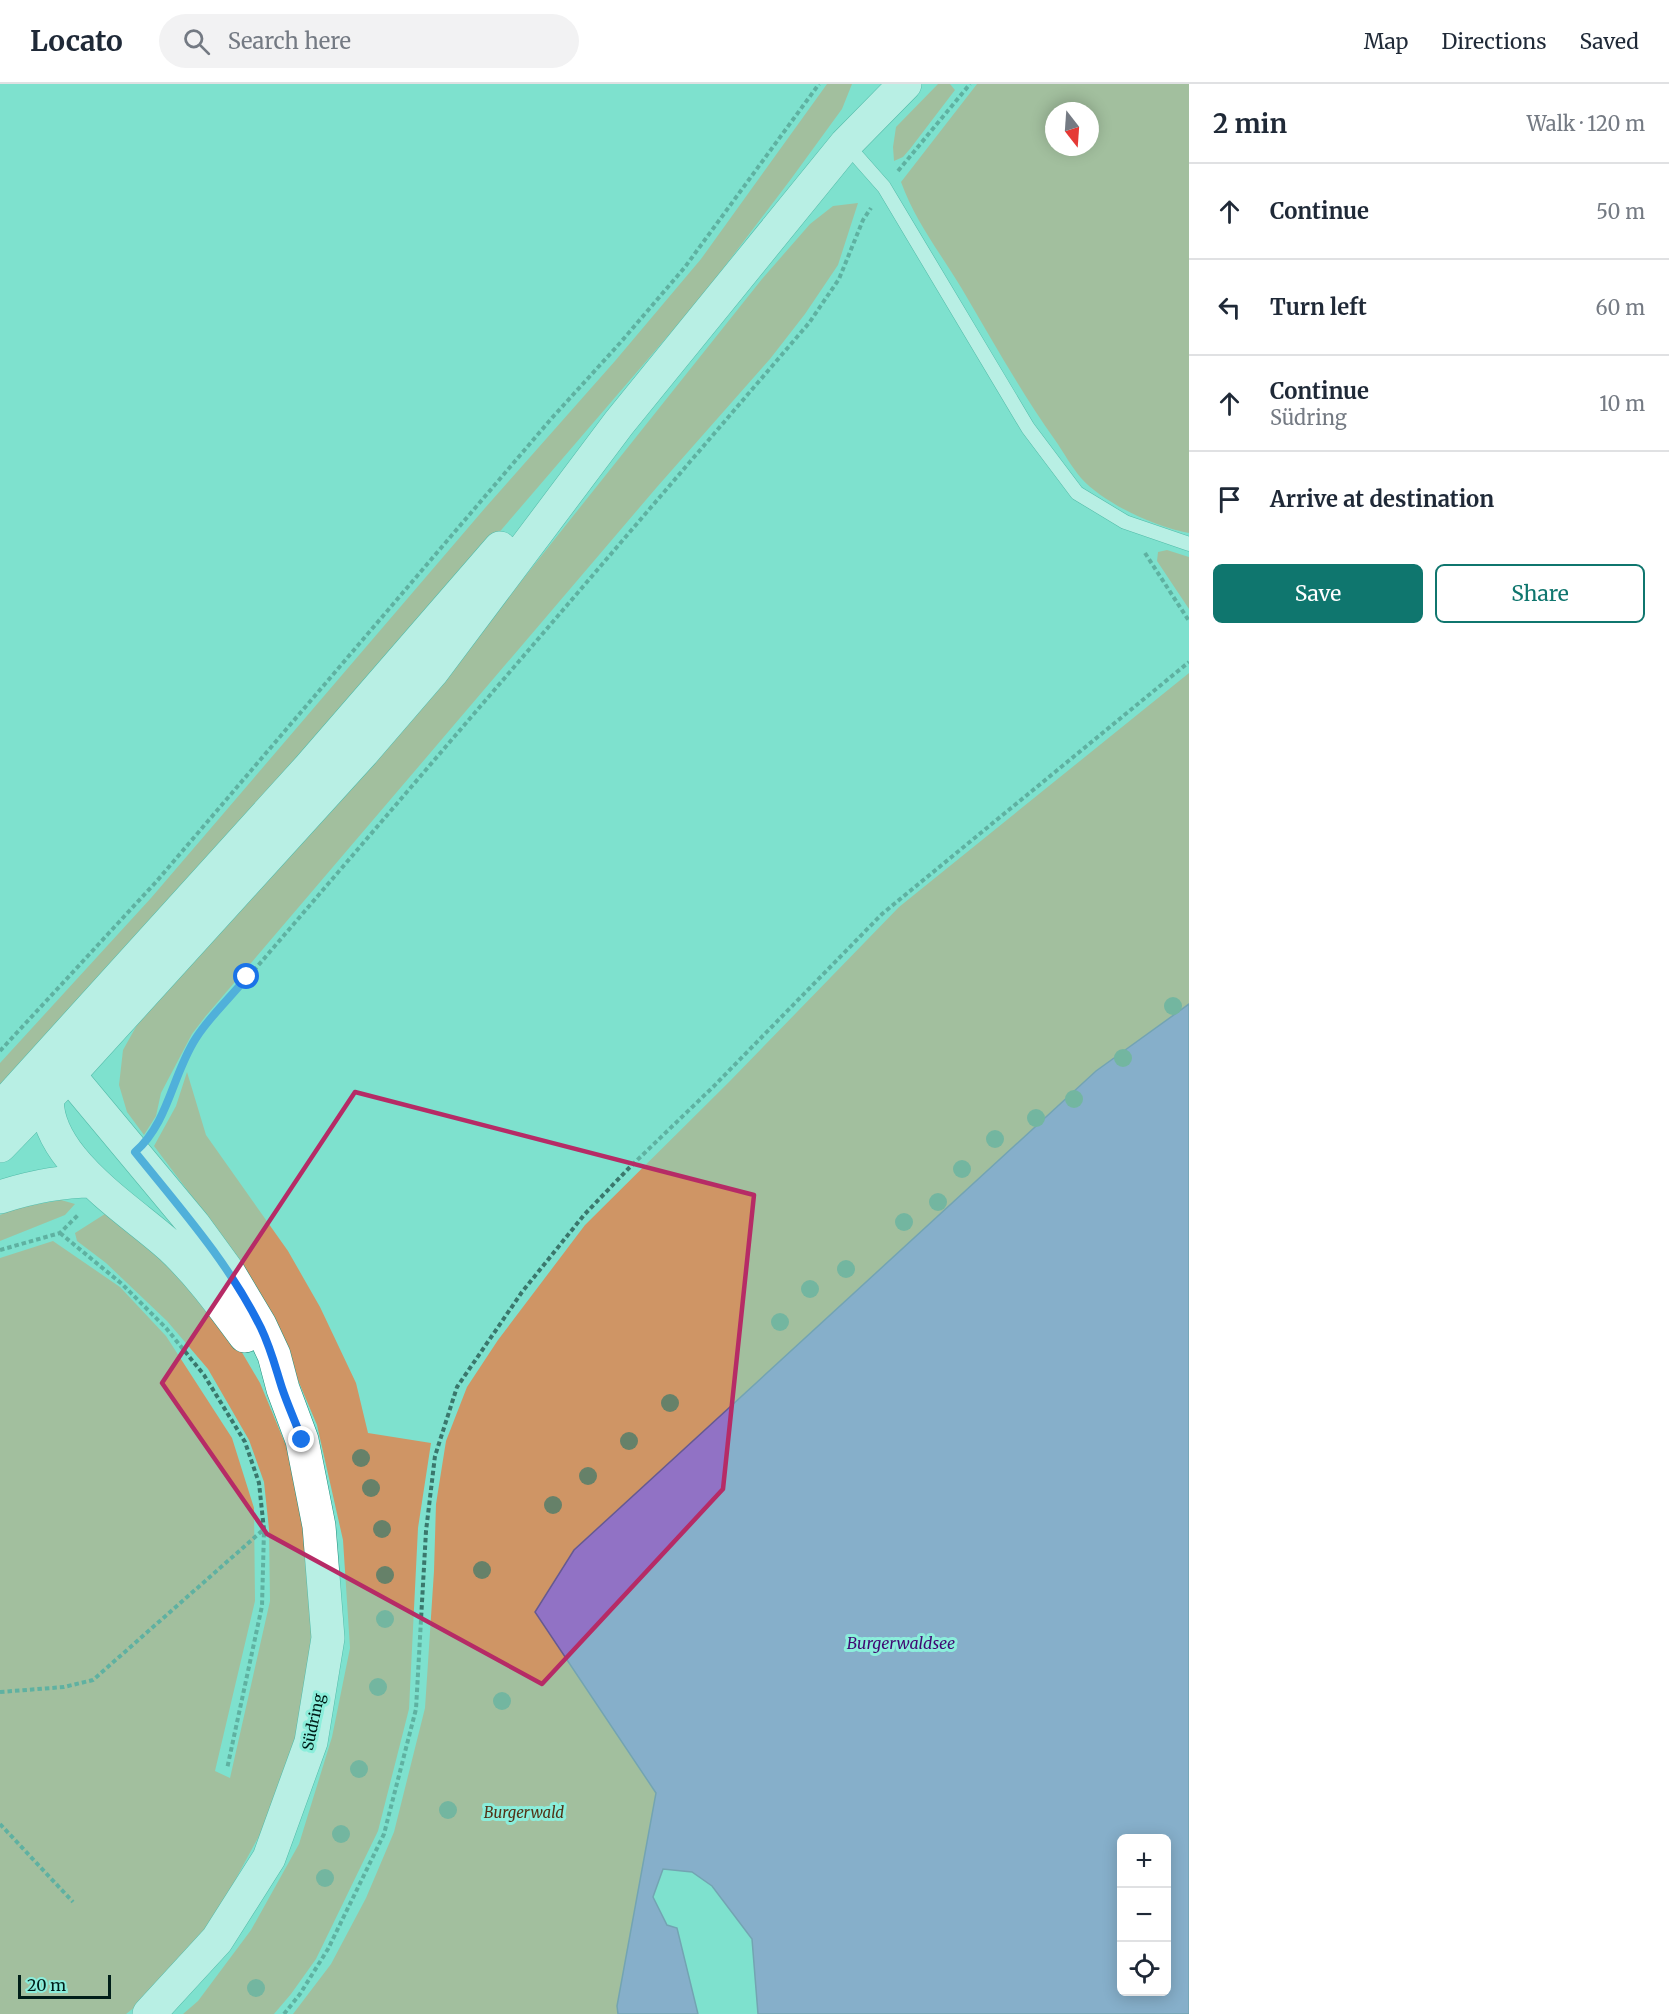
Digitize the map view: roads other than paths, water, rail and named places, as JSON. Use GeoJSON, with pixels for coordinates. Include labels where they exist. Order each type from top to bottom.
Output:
{"type":"FeatureCollection","features":[{"type":"Feature","properties":{"kind":"main road"},"geometry":{"type":"LineString","coordinates":[[38,1088],[363,752],[432,672],[619,423],[846,144],[898,88]]}},
{"type":"Feature","properties":{"kind":"main road"},"geometry":{"type":"LineString","coordinates":[[0,1146],[38,1088],[309,768],[513,534],[619,423]]}},
{"type":"Feature","properties":{"kind":"main road"},"geometry":{"type":"LineString","coordinates":[[38,1088],[135,1152],[194,1225],[229,1273],[260,1325],[274,1355],[282,1389]]}},
{"type":"Feature","properties":{"kind":"main road"},"geometry":{"type":"LineString","coordinates":[[38,1088],[53,1129],[72,1160],[92,1181],[179,1256],[215,1295],[282,1389]]}},
{"type":"Feature","properties":{"kind":"main road"},"geometry":{"type":"LineString","coordinates":[[0,1197],[27,1188],[65,1181],[92,1181]]}},
{"type":"Feature","properties":{"kind":"main road","name":"Südring"},"geometry":{"type":"LineString","coordinates":[[149,2014],[218,1940],[269,1858],[311,1742],[328,1638],[319,1526],[302,1440],[282,1389]]}},
{"type":"Feature","properties":{"kind":"lane"},"geometry":{"type":"LineString","coordinates":[[846,144],[884,187],[1028,428],[1077,493],[1125,522],[1189,544]]}},
{"type":"Feature","properties":{"kind":"water","name":"Burgerwaldsee"},"geometry":{"type":"Polygon","coordinates":[[[1189,1004],[1189,2014],[758,2014],[752,1939],[712,1886],[692,1872],[663,1869],[653,1897],[667,1925],[677,1928],[698,2014],[618,2014],[617,2006],[656,1793],[535,1612],[574,1550],[1096,1071],[1189,1004]]]}},
{"type":"Feature","properties":{"kind":"park label","name":"Burgerwald"},"geometry":{"type":"Point","coordinates":[524,1812]}}]}
